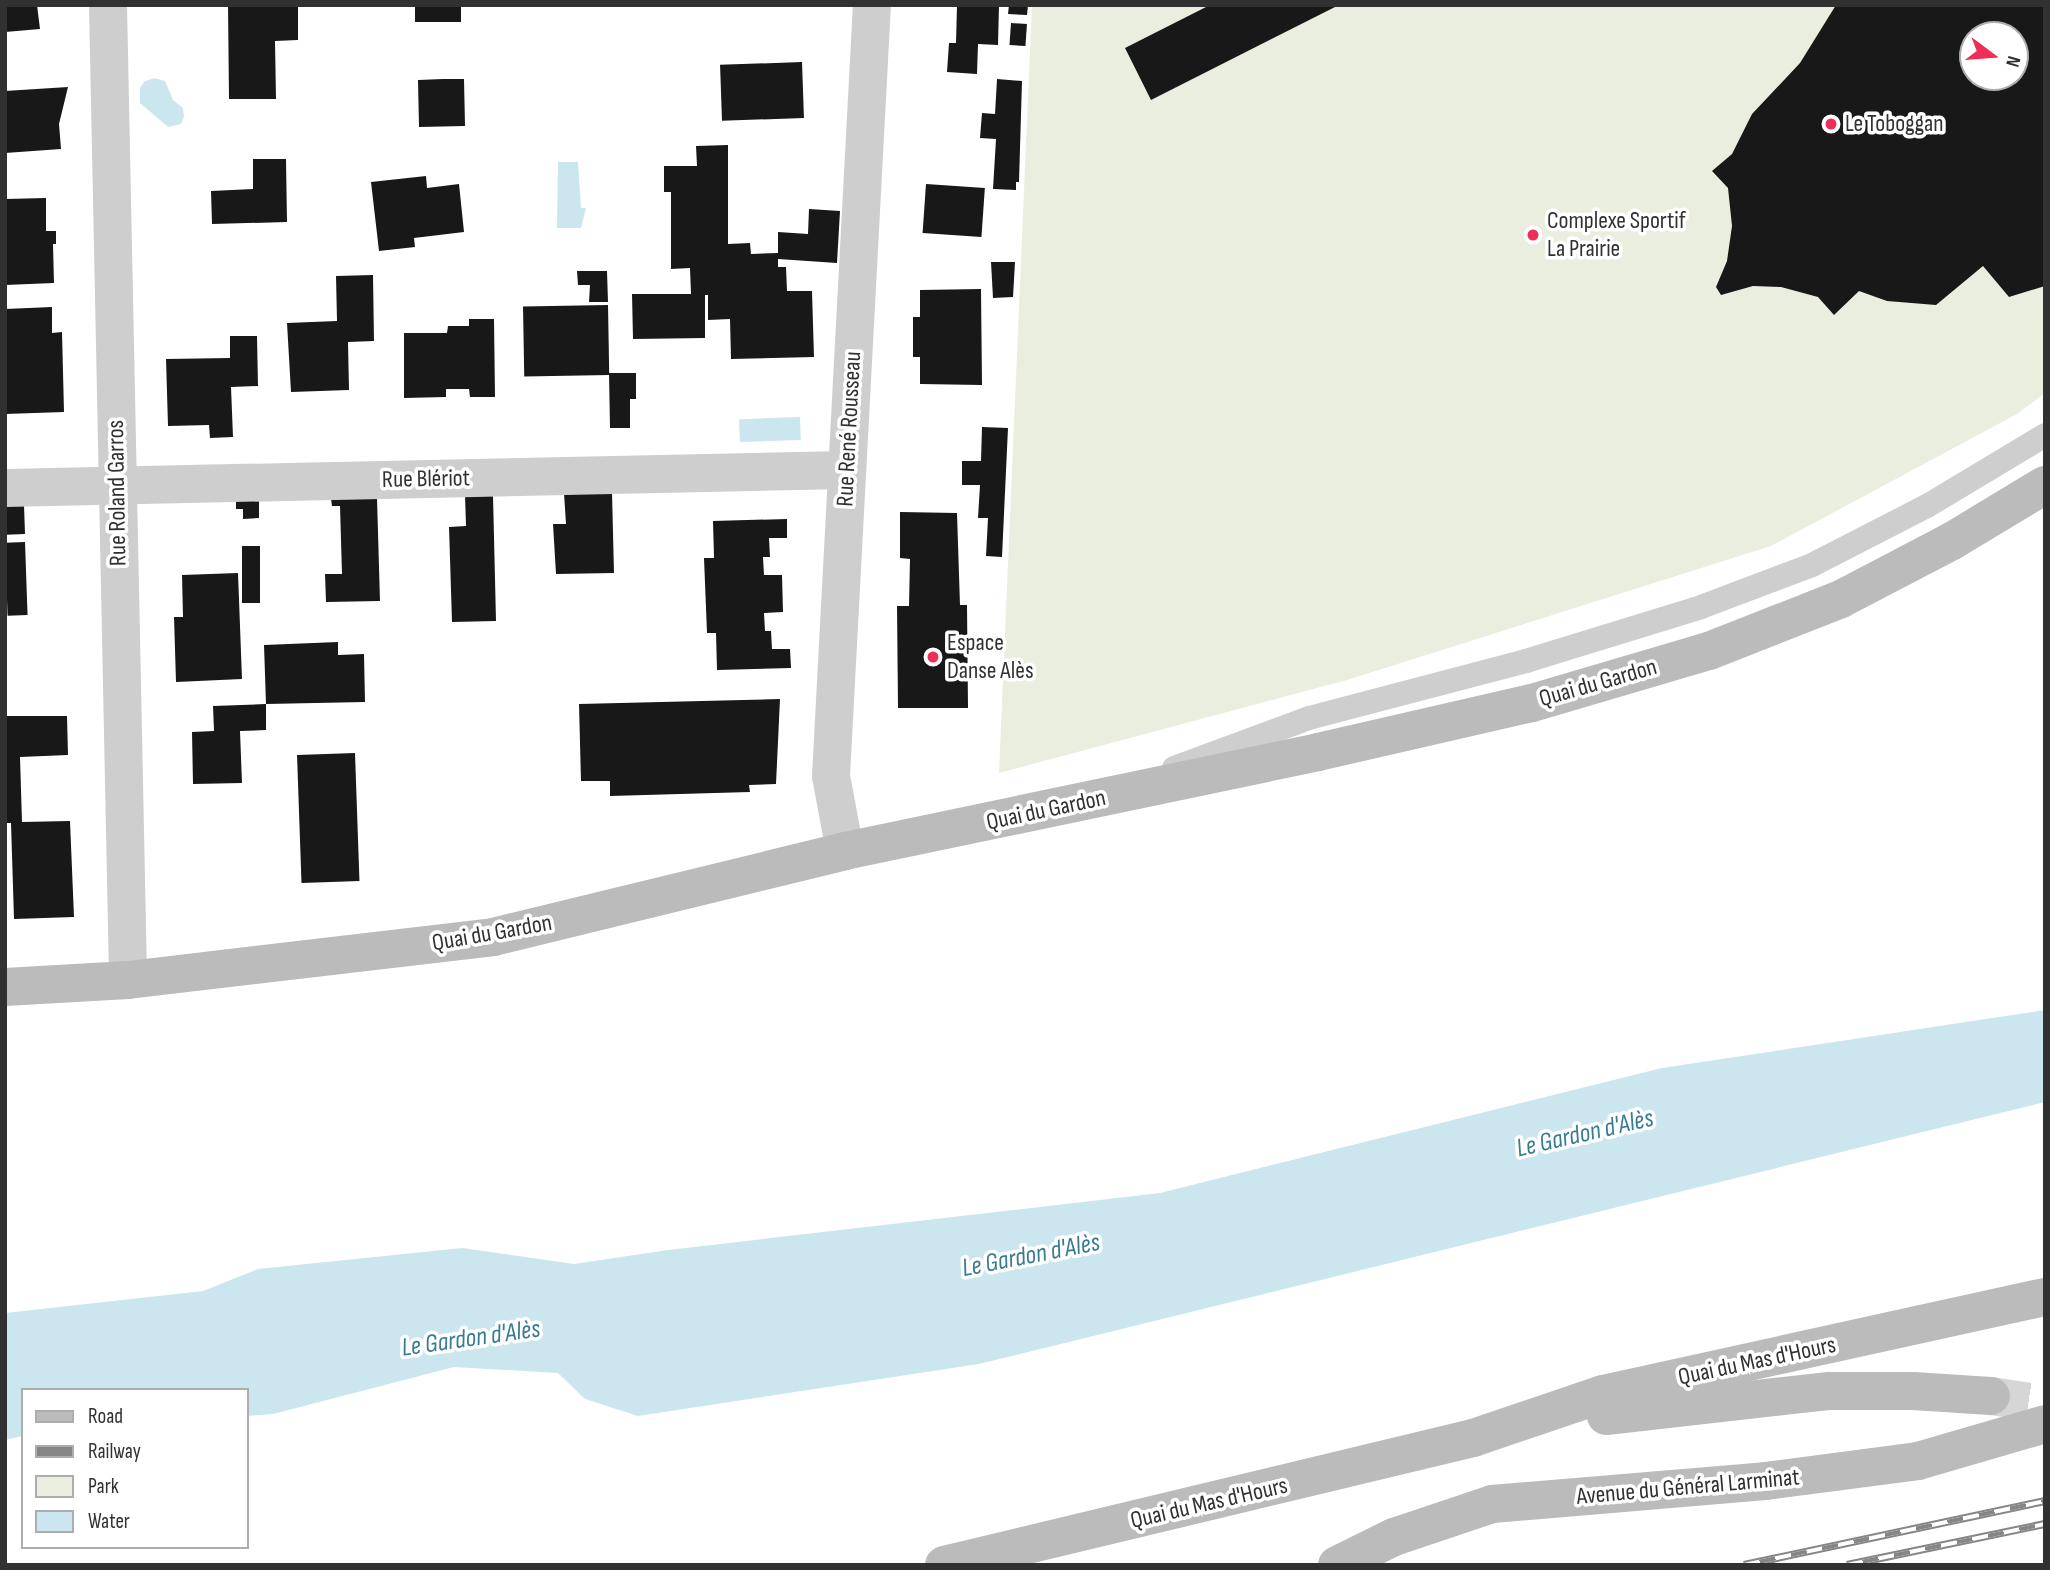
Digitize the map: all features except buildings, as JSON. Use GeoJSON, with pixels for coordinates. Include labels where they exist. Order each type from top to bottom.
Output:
{"type":"FeatureCollection","features":[{"type":"Feature","properties":{"kind":"main road","name":"Quai du Gardon"},"geometry":{"type":"LineString","coordinates":[[5,988],[128,980],[493,937],[845,851],[1070,805],[1532,702],[1709,651],[1841,599],[1952,541],[2045,485]]}},
{"type":"Feature","properties":{"kind":"main road","name":"Quai du Mas d'Hours"},"geometry":{"type":"LineString","coordinates":[[944,1565],[1334,1474],[1473,1438],[1603,1394],[2045,1297]]}},
{"type":"Feature","properties":{"kind":"main road","name":"Quai du Mas d'Hours"},"geometry":{"type":"LineString","coordinates":[[1473,1438],[1607,1415],[1830,1391],[1913,1391],[1991,1396]]}},
{"type":"Feature","properties":{"kind":"main road","name":"Avenue du Général Larminat"},"geometry":{"type":"LineString","coordinates":[[1337,1565],[1395,1537],[1492,1504],[1765,1481],[1918,1461],[2045,1424]]}},
{"type":"Feature","properties":{"kind":"street","name":"Rue Roland Garros"},"geometry":{"type":"LineString","coordinates":[[108,5],[128,980]]}},
{"type":"Feature","properties":{"kind":"street","name":"Rue René Rousseau"},"geometry":{"type":"LineString","coordinates":[[845,851],[831,776],[872,5]]}},
{"type":"Feature","properties":{"kind":"street","name":"Rue Blériot"},"geometry":{"type":"LineString","coordinates":[[5,488],[846,470]]}},
{"type":"Feature","properties":{"kind":"lane"},"geometry":{"type":"LineString","coordinates":[[1070,805],[1308,718],[1526,661],[1700,607],[1812,565],[1927,506],[2045,435]]}},
{"type":"Feature","properties":{"kind":"green space","name":"Complexe Sportif La Prairie"},"geometry":{"type":"Polygon","coordinates":[[[1032,5],[2045,5],[2045,393],[2017,414],[1771,546],[1347,680],[999,773],[1032,5]]]}},
{"type":"Feature","properties":{"kind":"water"},"geometry":{"type":"Polygon","coordinates":[[[154,78],[165,81],[173,100],[183,108],[184,117],[181,124],[168,127],[140,103],[140,88],[144,82],[154,78]]]}},
{"type":"Feature","properties":{"kind":"water"},"geometry":{"type":"Polygon","coordinates":[[[558,162],[578,162],[581,208],[586,208],[581,228],[557,228],[558,162]]]}},
{"type":"Feature","properties":{"kind":"water"},"geometry":{"type":"Polygon","coordinates":[[[800,417],[801,440],[740,442],[739,419],[800,417]]]}},
{"type":"Feature","properties":{"kind":"water","name":"Le Gardon d'Alès"},"geometry":{"type":"Polygon","coordinates":[[[2045,1010],[2045,1102],[979,1364],[638,1416],[585,1399],[558,1373],[454,1367],[273,1414],[248,1416],[248,1388],[21,1388],[21,1436],[5,1440],[5,1313],[203,1291],[258,1269],[462,1248],[574,1264],[668,1250],[1160,1193],[1662,1068],[2045,1010]]]}},
{"type":"Feature","properties":{"kind":"tunnel"},"geometry":{"type":"LineString","coordinates":[[1991,1396],[2045,1404]]}},
{"type":"Feature","properties":{"kind":"railway"},"geometry":{"type":"LineString","coordinates":[[1744,1565],[2045,1501]]}},
{"type":"Feature","properties":{"kind":"railway"},"geometry":{"type":"LineString","coordinates":[[1847,1565],[2045,1524]]}},
{"type":"Feature","properties":{"kind":"place","name":"Le Toboggan"},"geometry":{"type":"Point","coordinates":[1831,124]}},
{"type":"Feature","properties":{"kind":"place","name":"Complexe Sportif La Prairie"},"geometry":{"type":"Point","coordinates":[1533,235]}},
{"type":"Feature","properties":{"kind":"place","name":"Espace Danse Alès"},"geometry":{"type":"Point","coordinates":[933,657]}}]}
